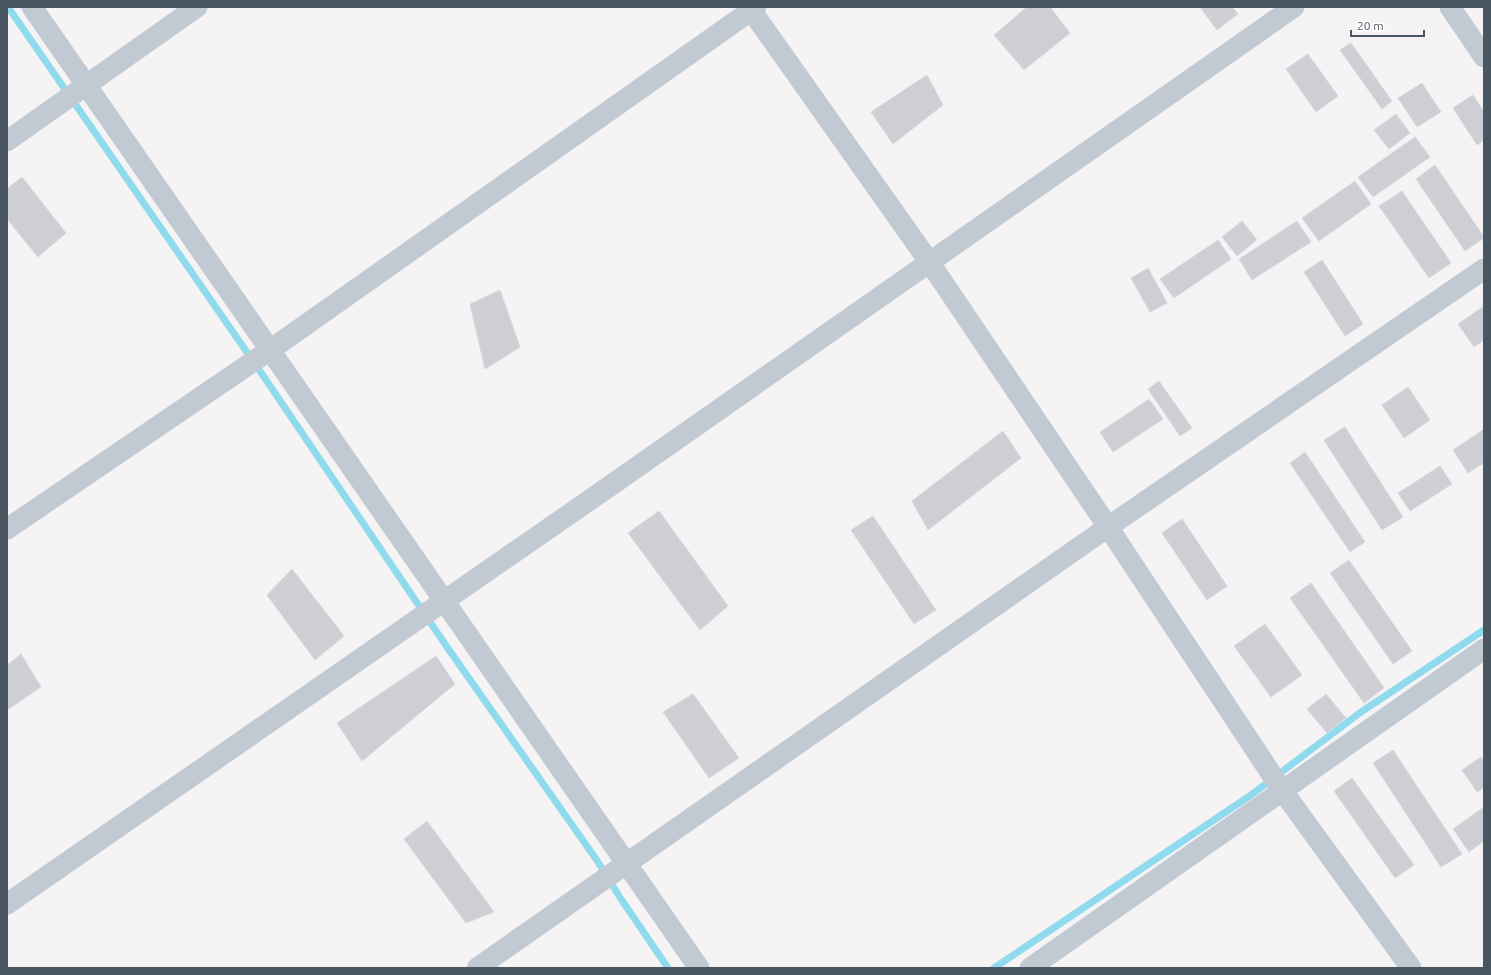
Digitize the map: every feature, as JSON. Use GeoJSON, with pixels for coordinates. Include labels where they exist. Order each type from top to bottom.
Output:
{"type":"FeatureCollection","features":[{"type":"Feature","properties":{"kind":"street"},"geometry":{"type":"LineString","coordinates":[[32,7],[699,968]]}},
{"type":"Feature","properties":{"kind":"street"},"geometry":{"type":"LineString","coordinates":[[7,141],[197,7]]}},
{"type":"Feature","properties":{"kind":"street"},"geometry":{"type":"LineString","coordinates":[[7,904],[444,602],[1294,7]]}},
{"type":"Feature","properties":{"kind":"street"},"geometry":{"type":"LineString","coordinates":[[1450,7],[1484,57]]}},
{"type":"Feature","properties":{"kind":"street"},"geometry":{"type":"LineString","coordinates":[[7,529],[270,350],[752,8],[930,263],[1108,527],[1282,790],[1411,968]]}},
{"type":"Feature","properties":{"kind":"street"},"geometry":{"type":"LineString","coordinates":[[477,968],[1108,527],[1484,268]]}},
{"type":"Feature","properties":{"kind":"street"},"geometry":{"type":"LineString","coordinates":[[1030,968],[1484,649]]}},
{"type":"Feature","properties":{"kind":"building"},"geometry":{"type":"Polygon","coordinates":[[[1027,7],[1050,7],[1070,33],[1024,70],[994,35],[1027,7]]]}},
{"type":"Feature","properties":{"kind":"building"},"geometry":{"type":"Polygon","coordinates":[[[1200,7],[1232,7],[1238,14],[1217,30],[1200,7]]]}},
{"type":"Feature","properties":{"kind":"building"},"geometry":{"type":"Polygon","coordinates":[[[1351,43],[1392,101],[1382,109],[1340,50],[1351,43]]]}},
{"type":"Feature","properties":{"kind":"building"},"geometry":{"type":"Polygon","coordinates":[[[1308,54],[1338,96],[1316,112],[1286,69],[1308,54]]]}},
{"type":"Feature","properties":{"kind":"building"},"geometry":{"type":"Polygon","coordinates":[[[927,75],[943,105],[893,144],[871,112],[927,75]]]}},
{"type":"Feature","properties":{"kind":"building"},"geometry":{"type":"Polygon","coordinates":[[[1422,83],[1441,112],[1417,127],[1398,98],[1422,83]]]}},
{"type":"Feature","properties":{"kind":"building"},"geometry":{"type":"Polygon","coordinates":[[[1473,95],[1484,112],[1484,140],[1477,145],[1453,108],[1473,95]]]}},
{"type":"Feature","properties":{"kind":"building"},"geometry":{"type":"Polygon","coordinates":[[[1396,114],[1410,133],[1389,149],[1374,130],[1396,114]]]}},
{"type":"Feature","properties":{"kind":"building"},"geometry":{"type":"Polygon","coordinates":[[[1415,137],[1430,157],[1373,197],[1358,177],[1415,137]]]}},
{"type":"Feature","properties":{"kind":"building"},"geometry":{"type":"Polygon","coordinates":[[[1435,165],[1484,237],[1465,251],[1416,179],[1435,165]]]}},
{"type":"Feature","properties":{"kind":"building"},"geometry":{"type":"Polygon","coordinates":[[[22,177],[66,233],[38,257],[7,219],[7,189],[22,177]]]}},
{"type":"Feature","properties":{"kind":"building"},"geometry":{"type":"Polygon","coordinates":[[[1355,181],[1371,204],[1319,241],[1302,218],[1355,181]]]}},
{"type":"Feature","properties":{"kind":"building"},"geometry":{"type":"Polygon","coordinates":[[[1402,191],[1451,263],[1429,278],[1379,206],[1402,191]]]}},
{"type":"Feature","properties":{"kind":"building"},"geometry":{"type":"Polygon","coordinates":[[[1242,221],[1257,240],[1237,256],[1222,237],[1242,221]]]}},
{"type":"Feature","properties":{"kind":"building"},"geometry":{"type":"Polygon","coordinates":[[[1297,221],[1311,242],[1252,280],[1239,259],[1297,221]]]}},
{"type":"Feature","properties":{"kind":"building"},"geometry":{"type":"Polygon","coordinates":[[[1218,240],[1231,259],[1174,298],[1160,279],[1218,240]]]}},
{"type":"Feature","properties":{"kind":"building"},"geometry":{"type":"Polygon","coordinates":[[[1322,260],[1363,324],[1345,336],[1304,272],[1322,260]]]}},
{"type":"Feature","properties":{"kind":"building"},"geometry":{"type":"Polygon","coordinates":[[[1148,268],[1167,303],[1150,312],[1131,278],[1148,268]]]}},
{"type":"Feature","properties":{"kind":"building"},"geometry":{"type":"Polygon","coordinates":[[[500,290],[520,347],[485,369],[470,304],[500,290]]]}},
{"type":"Feature","properties":{"kind":"building"},"geometry":{"type":"Polygon","coordinates":[[[1484,306],[1484,340],[1474,347],[1458,324],[1484,306]]]}},
{"type":"Feature","properties":{"kind":"building"},"geometry":{"type":"Polygon","coordinates":[[[1159,381],[1192,428],[1180,436],[1148,389],[1159,381]]]}},
{"type":"Feature","properties":{"kind":"building"},"geometry":{"type":"Polygon","coordinates":[[[1408,387],[1430,420],[1404,438],[1382,405],[1408,387]]]}},
{"type":"Feature","properties":{"kind":"building"},"geometry":{"type":"Polygon","coordinates":[[[1149,399],[1163,419],[1113,452],[1100,432],[1149,399]]]}},
{"type":"Feature","properties":{"kind":"building"},"geometry":{"type":"Polygon","coordinates":[[[1345,427],[1403,517],[1382,530],[1324,440],[1345,427]]]}},
{"type":"Feature","properties":{"kind":"building"},"geometry":{"type":"Polygon","coordinates":[[[1484,429],[1484,463],[1468,473],[1453,450],[1484,429]]]}},
{"type":"Feature","properties":{"kind":"building"},"geometry":{"type":"Polygon","coordinates":[[[1003,431],[1021,458],[928,530],[912,501],[1003,431]]]}},
{"type":"Feature","properties":{"kind":"building"},"geometry":{"type":"Polygon","coordinates":[[[1305,452],[1365,542],[1350,552],[1290,463],[1305,452]]]}},
{"type":"Feature","properties":{"kind":"building"},"geometry":{"type":"Polygon","coordinates":[[[1440,466],[1452,484],[1410,511],[1398,493],[1440,466]]]}},
{"type":"Feature","properties":{"kind":"building"},"geometry":{"type":"Polygon","coordinates":[[[659,511],[728,606],[700,630],[628,533],[659,511]]]}},
{"type":"Feature","properties":{"kind":"building"},"geometry":{"type":"Polygon","coordinates":[[[873,516],[936,610],[914,624],[851,530],[873,516]]]}},
{"type":"Feature","properties":{"kind":"building"},"geometry":{"type":"Polygon","coordinates":[[[1182,519],[1227,586],[1207,600],[1162,533],[1182,519]]]}},
{"type":"Feature","properties":{"kind":"building"},"geometry":{"type":"Polygon","coordinates":[[[1349,560],[1412,651],[1393,664],[1330,573],[1349,560]]]}},
{"type":"Feature","properties":{"kind":"building"},"geometry":{"type":"Polygon","coordinates":[[[292,569],[344,636],[315,660],[267,595],[292,569]]]}},
{"type":"Feature","properties":{"kind":"building"},"geometry":{"type":"Polygon","coordinates":[[[1311,583],[1384,688],[1364,703],[1290,598],[1311,583]]]}},
{"type":"Feature","properties":{"kind":"building"},"geometry":{"type":"Polygon","coordinates":[[[1265,624],[1302,675],[1271,697],[1234,646],[1265,624]]]}},
{"type":"Feature","properties":{"kind":"building"},"geometry":{"type":"Polygon","coordinates":[[[21,654],[41,687],[7,710],[7,665],[21,654]]]}},
{"type":"Feature","properties":{"kind":"building"},"geometry":{"type":"Polygon","coordinates":[[[436,656],[455,684],[362,761],[337,723],[436,656]]]}},
{"type":"Feature","properties":{"kind":"building"},"geometry":{"type":"Polygon","coordinates":[[[693,694],[739,758],[709,778],[663,712],[693,694]]]}},
{"type":"Feature","properties":{"kind":"building"},"geometry":{"type":"Polygon","coordinates":[[[1326,694],[1346,718],[1327,733],[1307,709],[1326,694]]]}},
{"type":"Feature","properties":{"kind":"building"},"geometry":{"type":"Polygon","coordinates":[[[1393,750],[1462,854],[1441,867],[1373,763],[1393,750]]]}},
{"type":"Feature","properties":{"kind":"building"},"geometry":{"type":"Polygon","coordinates":[[[1481,757],[1484,762],[1484,788],[1477,792],[1462,770],[1481,757]]]}},
{"type":"Feature","properties":{"kind":"building"},"geometry":{"type":"Polygon","coordinates":[[[1352,778],[1414,865],[1395,878],[1334,791],[1352,778]]]}},
{"type":"Feature","properties":{"kind":"building"},"geometry":{"type":"Polygon","coordinates":[[[1484,807],[1484,841],[1469,852],[1453,829],[1484,807]]]}},
{"type":"Feature","properties":{"kind":"building"},"geometry":{"type":"Polygon","coordinates":[[[427,821],[494,912],[466,923],[404,839],[427,821]]]}},
{"type":"Feature","properties":{"kind":"waterway"},"geometry":{"type":"LineString","coordinates":[[8,7],[262,374],[447,647],[596,859],[668,968]]}},
{"type":"Feature","properties":{"kind":"waterway"},"geometry":{"type":"LineString","coordinates":[[994,968],[1251,795],[1361,712],[1484,630]]}}]}
